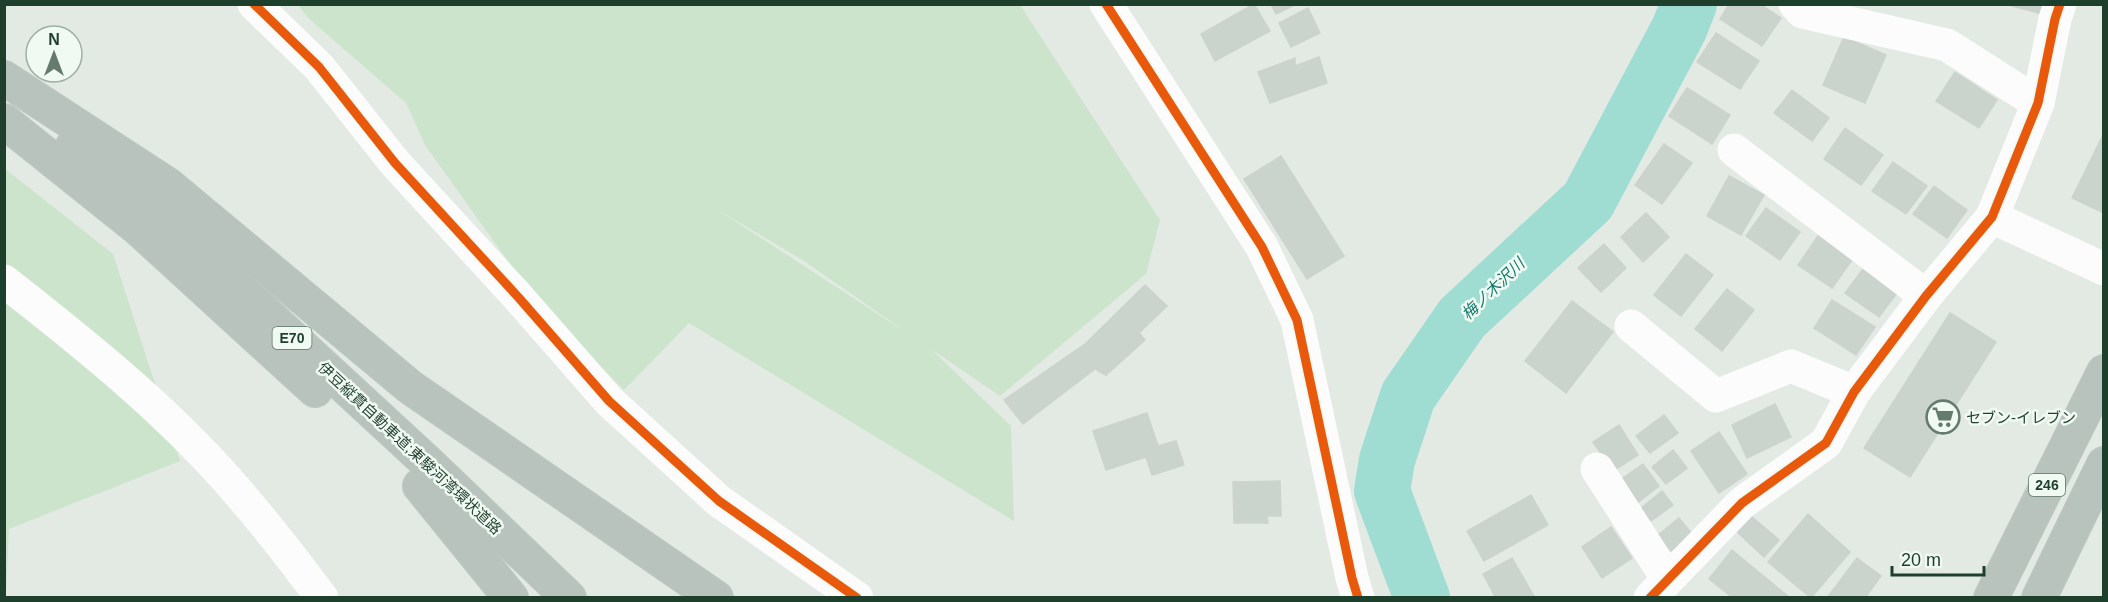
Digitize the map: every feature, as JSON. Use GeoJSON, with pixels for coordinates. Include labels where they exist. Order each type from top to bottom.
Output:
{"type":"FeatureCollection","features":[{"type":"Feature","properties":{"kind":"highway"},"geometry":{"type":"LineString","coordinates":[[4,78],[168,185],[410,387],[716,597]]}},
{"type":"Feature","properties":{"kind":"highway","name":"伊豆縦貫自動車道;東駿河湾環状道路"},"geometry":{"type":"LineString","coordinates":[[4,90],[157,213],[429,464],[569,597]]}},
{"type":"Feature","properties":{"kind":"highway","name":"伊豆縦貫自動車道;東駿河湾環状道路"},"geometry":{"type":"LineString","coordinates":[[4,121],[139,229],[539,597]]}},
{"type":"Feature","properties":{"kind":"highway","name":"246"},"geometry":{"type":"LineString","coordinates":[[1990,597],[2103,372]]}},
{"type":"Feature","properties":{"kind":"highway","name":"246"},"geometry":{"type":"LineString","coordinates":[[2039,597],[2103,464]]}},
{"type":"Feature","properties":{"kind":"highway"},"geometry":{"type":"LineString","coordinates":[[420,486],[511,597]]}},
{"type":"Feature","properties":{"kind":"street"},"geometry":{"type":"LineString","coordinates":[[254,4],[319,67],[395,163],[519,298],[609,401],[719,501],[857,597]]}},
{"type":"Feature","properties":{"kind":"street"},"geometry":{"type":"LineString","coordinates":[[1106,4],[1263,247],[1297,320],[1358,597]]}},
{"type":"Feature","properties":{"kind":"street"},"geometry":{"type":"LineString","coordinates":[[1795,4],[1802,12],[1947,45],[2038,103]]}},
{"type":"Feature","properties":{"kind":"street"},"geometry":{"type":"LineString","coordinates":[[1597,469],[1658,588],[1742,503],[1826,443],[1854,392],[1926,296],[1992,218],[2038,103],[2060,4]]}},
{"type":"Feature","properties":{"kind":"street"},"geometry":{"type":"LineString","coordinates":[[1734,150],[1926,296]]}},
{"type":"Feature","properties":{"kind":"street"},"geometry":{"type":"LineString","coordinates":[[1992,218],[2103,269]]}},
{"type":"Feature","properties":{"kind":"street"},"geometry":{"type":"LineString","coordinates":[[4,281],[86,345],[181,432],[248,503],[322,597]]}},
{"type":"Feature","properties":{"kind":"street"},"geometry":{"type":"LineString","coordinates":[[1631,326],[1716,396],[1791,366],[1854,392]]}},
{"type":"Feature","properties":{"kind":"green space"},"geometry":{"type":"Polygon","coordinates":[[[298,5],[1020,5],[1160,220],[1146,274],[1000,396],[931,349],[1011,426],[1014,521],[689,323],[624,390],[535,299],[425,145],[406,103],[308,18],[298,5]],[[718,210],[899,327],[804,261],[718,210]]]}},
{"type":"Feature","properties":{"kind":"green space"},"geometry":{"type":"Polygon","coordinates":[[[4,168],[113,254],[180,461],[9,529],[6,598],[4,168]]]}},
{"type":"Feature","properties":{"kind":"building"},"geometry":{"type":"Polygon","coordinates":[[[1254,4],[1270,31],[1215,61],[1201,34],[1254,4]]]}},
{"type":"Feature","properties":{"kind":"building"},"geometry":{"type":"Polygon","coordinates":[[[1271,4],[1297,4],[1276,14],[1271,4]]]}},
{"type":"Feature","properties":{"kind":"building"},"geometry":{"type":"Polygon","coordinates":[[[1729,4],[1760,4],[1781,18],[1762,46],[1720,19],[1729,4]]]}},
{"type":"Feature","properties":{"kind":"building"},"geometry":{"type":"Polygon","coordinates":[[[2013,4],[2042,4],[2039,13],[2012,6],[2013,4]]]}},
{"type":"Feature","properties":{"kind":"building"},"geometry":{"type":"Polygon","coordinates":[[[1308,8],[1320,33],[1291,47],[1279,23],[1308,8]]]}},
{"type":"Feature","properties":{"kind":"building"},"geometry":{"type":"Polygon","coordinates":[[[1716,33],[1759,61],[1740,89],[1697,62],[1716,33]]]}},
{"type":"Feature","properties":{"kind":"building"},"geometry":{"type":"Polygon","coordinates":[[[1844,37],[1886,55],[1865,103],[1823,85],[1844,37]]]}},
{"type":"Feature","properties":{"kind":"building"},"geometry":{"type":"Polygon","coordinates":[[[1319,57],[1327,83],[1270,103],[1258,72],[1295,58],[1295,66],[1319,57]]]}},
{"type":"Feature","properties":{"kind":"building"},"geometry":{"type":"Polygon","coordinates":[[[1955,72],[1997,100],[1979,128],[1936,101],[1955,72]]]}},
{"type":"Feature","properties":{"kind":"building"},"geometry":{"type":"Polygon","coordinates":[[[1687,88],[1730,115],[1712,144],[1669,116],[1687,88]]]}},
{"type":"Feature","properties":{"kind":"building"},"geometry":{"type":"Polygon","coordinates":[[[1792,90],[1829,118],[1812,141],[1774,113],[1792,90]]]}},
{"type":"Feature","properties":{"kind":"building"},"geometry":{"type":"Polygon","coordinates":[[[1845,128],[1883,155],[1861,185],[1824,159],[1845,128]]]}},
{"type":"Feature","properties":{"kind":"building"},"geometry":{"type":"Polygon","coordinates":[[[2104,133],[2104,213],[2072,198],[2104,133]]]}},
{"type":"Feature","properties":{"kind":"building"},"geometry":{"type":"Polygon","coordinates":[[[1664,144],[1692,163],[1662,204],[1635,185],[1664,144]]]}},
{"type":"Feature","properties":{"kind":"building"},"geometry":{"type":"Polygon","coordinates":[[[1281,156],[1344,256],[1307,279],[1244,179],[1281,156]]]}},
{"type":"Feature","properties":{"kind":"building"},"geometry":{"type":"Polygon","coordinates":[[[1893,162],[1927,186],[1906,214],[1872,191],[1893,162]]]}},
{"type":"Feature","properties":{"kind":"building"},"geometry":{"type":"Polygon","coordinates":[[[1729,176],[1764,195],[1741,235],[1707,216],[1729,176]]]}},
{"type":"Feature","properties":{"kind":"building"},"geometry":{"type":"Polygon","coordinates":[[[1934,186],[1967,210],[1947,238],[1913,214],[1934,186]]]}},
{"type":"Feature","properties":{"kind":"building"},"geometry":{"type":"Polygon","coordinates":[[[1766,208],[1800,232],[1780,260],[1746,236],[1766,208]]]}},
{"type":"Feature","properties":{"kind":"building"},"geometry":{"type":"Polygon","coordinates":[[[1646,213],[1669,237],[1643,262],[1621,237],[1646,213]]]}},
{"type":"Feature","properties":{"kind":"building"},"geometry":{"type":"Polygon","coordinates":[[[1818,236],[1852,260],[1832,288],[1798,265],[1818,236]]]}},
{"type":"Feature","properties":{"kind":"building"},"geometry":{"type":"Polygon","coordinates":[[[1604,244],[1626,268],[1601,292],[1578,268],[1604,244]]]}},
{"type":"Feature","properties":{"kind":"building"},"geometry":{"type":"Polygon","coordinates":[[[1686,254],[1713,275],[1681,316],[1654,295],[1686,254]]]}},
{"type":"Feature","properties":{"kind":"building"},"geometry":{"type":"Polygon","coordinates":[[[1866,265],[1900,289],[1879,317],[1845,293],[1866,265]]]}},
{"type":"Feature","properties":{"kind":"building"},"geometry":{"type":"Polygon","coordinates":[[[1145,285],[1167,306],[1139,333],[1145,340],[1106,375],[1095,369],[1023,424],[1004,400],[1085,344],[1145,285]]]}},
{"type":"Feature","properties":{"kind":"building"},"geometry":{"type":"Polygon","coordinates":[[[1727,289],[1754,310],[1722,351],[1695,329],[1727,289]]]}},
{"type":"Feature","properties":{"kind":"building"},"geometry":{"type":"Polygon","coordinates":[[[1832,300],[1875,327],[1856,355],[1814,328],[1832,300]]]}},
{"type":"Feature","properties":{"kind":"building"},"geometry":{"type":"Polygon","coordinates":[[[1572,301],[1613,332],[1566,393],[1525,361],[1572,301]]]}},
{"type":"Feature","properties":{"kind":"building"},"geometry":{"type":"Polygon","coordinates":[[[1950,313],[1996,342],[1910,477],[1864,448],[1950,313]]]}},
{"type":"Feature","properties":{"kind":"building"},"geometry":{"type":"Polygon","coordinates":[[[1775,404],[1791,437],[1747,458],[1732,425],[1775,404]]]}},
{"type":"Feature","properties":{"kind":"building"},"geometry":{"type":"Polygon","coordinates":[[[1147,413],[1158,446],[1176,441],[1184,465],[1152,475],[1146,457],[1106,470],[1093,431],[1147,413]]]}},
{"type":"Feature","properties":{"kind":"building"},"geometry":{"type":"Polygon","coordinates":[[[1664,415],[1678,433],[1650,453],[1636,436],[1664,415]]]}},
{"type":"Feature","properties":{"kind":"building"},"geometry":{"type":"Polygon","coordinates":[[[1619,425],[1638,455],[1613,471],[1593,442],[1619,425]]]}},
{"type":"Feature","properties":{"kind":"building"},"geometry":{"type":"Polygon","coordinates":[[[1719,432],[1747,474],[1719,493],[1691,451],[1719,432]]]}},
{"type":"Feature","properties":{"kind":"building"},"geometry":{"type":"Polygon","coordinates":[[[1673,450],[1687,468],[1666,484],[1652,467],[1673,450]]]}},
{"type":"Feature","properties":{"kind":"building"},"geometry":{"type":"Polygon","coordinates":[[[1643,464],[1659,486],[1636,504],[1619,481],[1643,464]]]}},
{"type":"Feature","properties":{"kind":"building"},"geometry":{"type":"Polygon","coordinates":[[[1280,481],[1281,516],[1267,516],[1268,523],[1234,523],[1233,482],[1280,481]]]}},
{"type":"Feature","properties":{"kind":"building"},"geometry":{"type":"Polygon","coordinates":[[[1662,491],[1673,505],[1651,521],[1641,508],[1662,491]]]}},
{"type":"Feature","properties":{"kind":"building"},"geometry":{"type":"Polygon","coordinates":[[[1531,495],[1548,525],[1484,561],[1467,531],[1531,495]]]}},
{"type":"Feature","properties":{"kind":"building"},"geometry":{"type":"Polygon","coordinates":[[[1808,514],[1850,552],[1811,598],[1768,562],[1808,514]]]}},
{"type":"Feature","properties":{"kind":"building"},"geometry":{"type":"Polygon","coordinates":[[[1751,516],[1779,540],[1764,557],[1737,532],[1751,516]]]}},
{"type":"Feature","properties":{"kind":"building"},"geometry":{"type":"Polygon","coordinates":[[[1679,518],[1692,534],[1671,551],[1658,535],[1679,518]]]}},
{"type":"Feature","properties":{"kind":"building"},"geometry":{"type":"Polygon","coordinates":[[[1611,527],[1632,558],[1602,578],[1582,547],[1611,527]]]}},
{"type":"Feature","properties":{"kind":"building"},"geometry":{"type":"Polygon","coordinates":[[[1732,550],[1790,598],[1733,598],[1709,579],[1732,550]]]}},
{"type":"Feature","properties":{"kind":"building"},"geometry":{"type":"Polygon","coordinates":[[[1512,558],[1535,598],[1496,598],[1483,574],[1512,558]]]}},
{"type":"Feature","properties":{"kind":"building"},"geometry":{"type":"Polygon","coordinates":[[[1857,558],[1881,576],[1865,598],[1827,598],[1857,558]]]}},
{"type":"Feature","properties":{"kind":"waterway","name":"梅ノ木沢川"},"geometry":{"type":"LineString","coordinates":[[1422,598],[1382,491],[1387,460],[1408,396],[1462,318],[1588,201],[1679,29],[1689,4]]}},
{"type":"Feature","properties":{"kind":"cycle path"},"geometry":{"type":"LineString","coordinates":[[254,4],[319,67],[395,163],[519,298],[609,401],[719,501],[857,598]]}},
{"type":"Feature","properties":{"kind":"cycle path"},"geometry":{"type":"LineString","coordinates":[[1106,4],[1262,247],[1297,320],[1358,598]]}},
{"type":"Feature","properties":{"kind":"cycle path"},"geometry":{"type":"LineString","coordinates":[[1650,598],[1742,503],[1826,443],[1854,392],[1926,296],[1992,217],[2038,103],[2060,4]]}},
{"type":"Feature","properties":{"kind":"place","name":"セブン-イレブン"},"geometry":{"type":"Point","coordinates":[1943,417]}}]}
